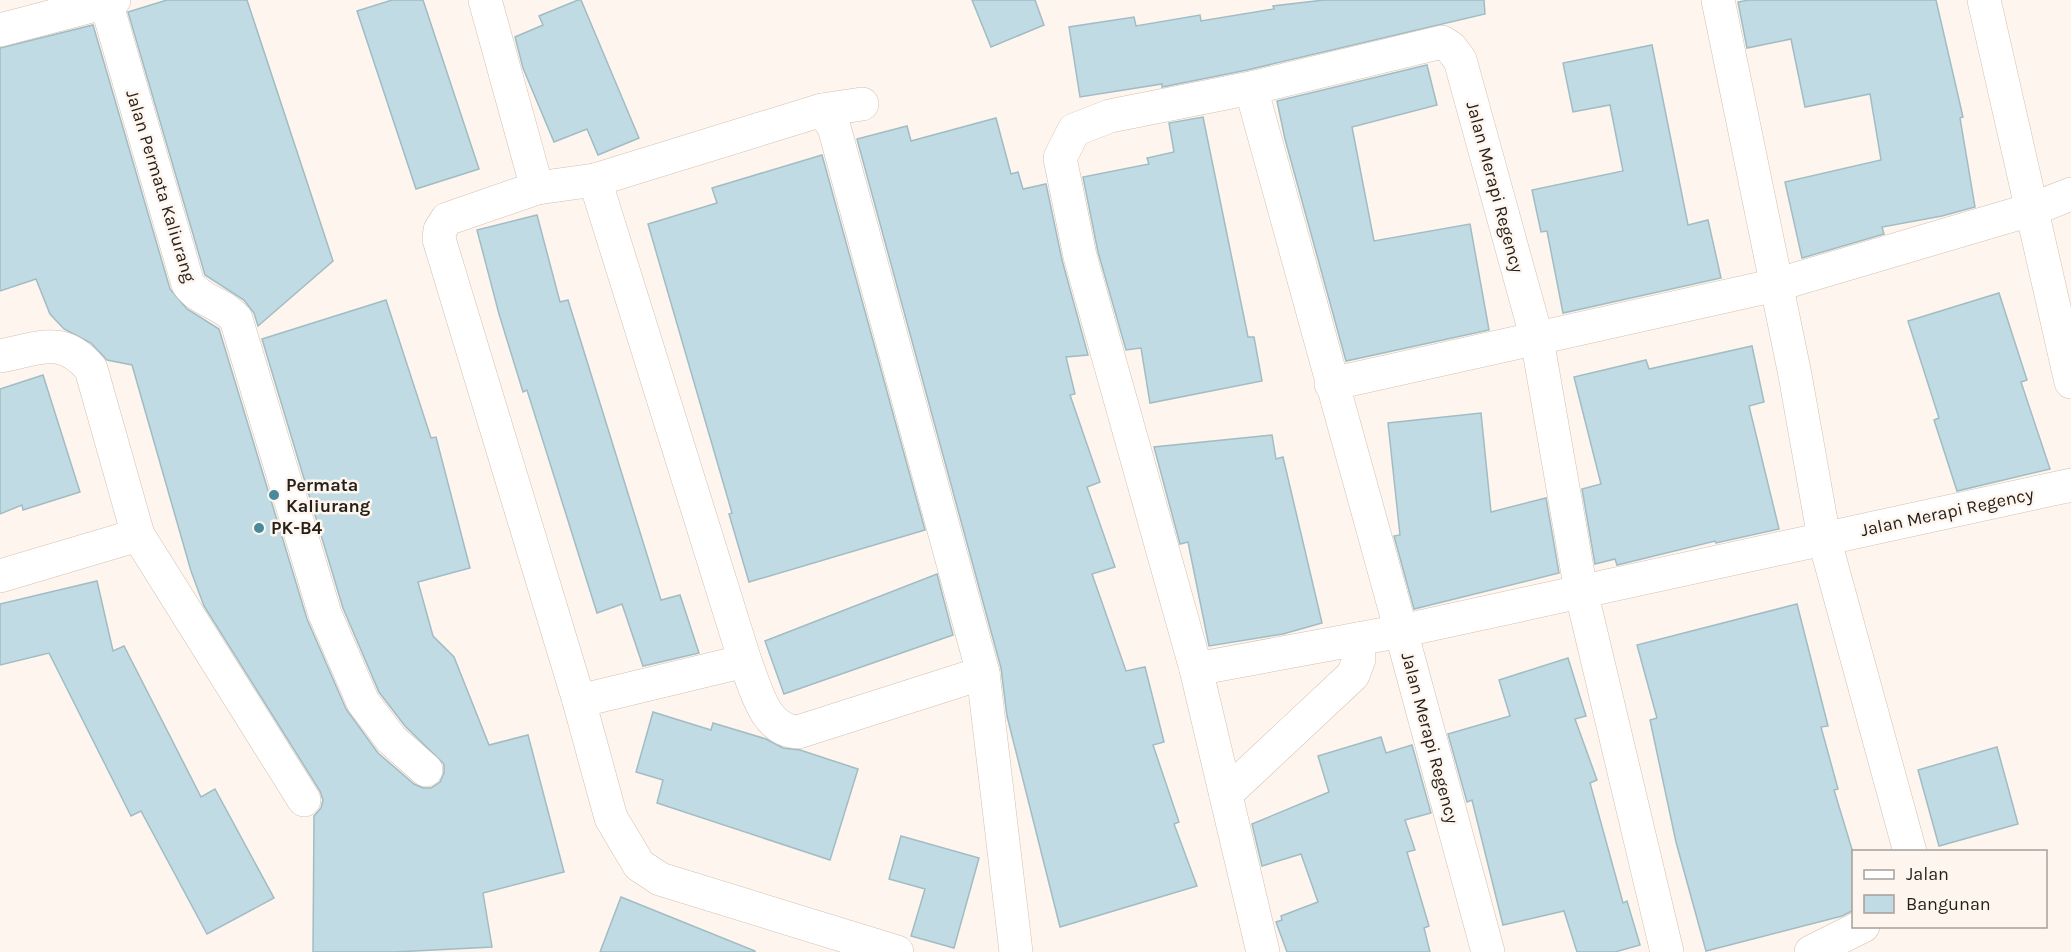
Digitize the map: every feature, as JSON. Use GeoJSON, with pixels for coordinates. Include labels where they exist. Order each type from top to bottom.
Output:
{"type":"FeatureCollection","features":[{"type":"Feature","properties":{"kind":"street"},"geometry":{"type":"LineString","coordinates":[[485,0],[537,188]]}},
{"type":"Feature","properties":{"kind":"street"},"geometry":{"type":"LineString","coordinates":[[1719,0],[1824,538],[1909,850]]}},
{"type":"Feature","properties":{"kind":"street"},"geometry":{"type":"LineString","coordinates":[[1984,0],[2071,382]]}},
{"type":"Feature","properties":{"kind":"street"},"geometry":{"type":"LineString","coordinates":[[0,30],[110,1]]}},
{"type":"Feature","properties":{"kind":"street","name":"Jalan Permata Kaliurang"},"geometry":{"type":"LineString","coordinates":[[110,1],[188,284],[199,297],[225,308],[236,320],[325,614],[363,702],[392,738],[426,770]]}},
{"type":"Feature","properties":{"kind":"street","name":"Jalan Merapi Regency"},"geometry":{"type":"LineString","coordinates":[[1251,88],[1442,42],[1451,48],[1460,60],[1537,339],[1581,591],[1667,952]]}},
{"type":"Feature","properties":{"kind":"street"},"geometry":{"type":"LineString","coordinates":[[1196,669],[1401,631],[1330,384],[1251,88],[1101,119],[1074,130],[1060,158],[1080,256],[1196,669],[1263,952]]}},
{"type":"Feature","properties":{"kind":"street"},"geometry":{"type":"LineString","coordinates":[[862,104],[822,110],[595,180],[537,188],[447,219],[440,230],[439,239],[579,701],[611,818],[639,865],[660,879],[897,952]]}},
{"type":"Feature","properties":{"kind":"street"},"geometry":{"type":"LineString","coordinates":[[822,110],[834,127],[983,673],[1016,952]]}},
{"type":"Feature","properties":{"kind":"street"},"geometry":{"type":"LineString","coordinates":[[595,180],[745,662],[770,719],[787,731],[798,732],[983,673]]}},
{"type":"Feature","properties":{"kind":"street"},"geometry":{"type":"LineString","coordinates":[[1330,384],[1776,285],[2033,209],[2071,194]]}},
{"type":"Feature","properties":{"kind":"street"},"geometry":{"type":"LineString","coordinates":[[0,356],[57,345],[70,350],[91,369],[138,536],[304,800]]}},
{"type":"Feature","properties":{"kind":"street","name":"Jalan Merapi Regency"},"geometry":{"type":"LineString","coordinates":[[1488,952],[1401,631],[2071,485]]}},
{"type":"Feature","properties":{"kind":"street"},"geometry":{"type":"LineString","coordinates":[[0,576],[138,536]]}},
{"type":"Feature","properties":{"kind":"street"},"geometry":{"type":"LineString","coordinates":[[1227,793],[1353,675],[1359,659],[1358,639]]}},
{"type":"Feature","properties":{"kind":"street"},"geometry":{"type":"LineString","coordinates":[[579,701],[745,662]]}},
{"type":"Feature","properties":{"kind":"street"},"geometry":{"type":"LineString","coordinates":[[1811,952],[1861,928]]}},
{"type":"Feature","properties":{"kind":"building"},"geometry":{"type":"Polygon","coordinates":[[[167,0],[247,0],[333,261],[258,326],[254,313],[244,300],[205,275],[128,12],[167,0]]]}},
{"type":"Feature","properties":{"kind":"building"},"geometry":{"type":"Polygon","coordinates":[[[392,0],[423,0],[479,169],[416,189],[357,11],[392,0]]]}},
{"type":"Feature","properties":{"kind":"building"},"geometry":{"type":"Polygon","coordinates":[[[581,0],[639,138],[598,155],[587,129],[554,142],[523,68],[515,37],[543,25],[539,16],[581,0]]]}},
{"type":"Feature","properties":{"kind":"building"},"geometry":{"type":"Polygon","coordinates":[[[972,0],[1035,0],[1044,25],[991,47],[972,0]]]}},
{"type":"Feature","properties":{"kind":"building"},"geometry":{"type":"Polygon","coordinates":[[[1324,0],[1484,0],[1485,14],[1247,70],[1162,87],[1162,84],[1080,97],[1069,27],[1134,17],[1136,26],[1200,15],[1201,21],[1274,9],[1273,6],[1324,0]]]}},
{"type":"Feature","properties":{"kind":"building"},"geometry":{"type":"Polygon","coordinates":[[[1749,0],[1936,0],[1963,117],[1960,118],[1975,207],[1942,216],[1882,227],[1884,234],[1802,258],[1785,182],[1881,160],[1870,94],[1805,107],[1791,39],[1747,48],[1738,2],[1749,0]]]}},
{"type":"Feature","properties":{"kind":"building","name":"Permata Kaliurang"},"geometry":{"type":"Polygon","coordinates":[[[93,25],[170,289],[187,309],[219,329],[307,619],[346,709],[378,753],[414,784],[423,788],[431,788],[440,782],[444,773],[444,764],[405,726],[379,692],[343,608],[262,339],[386,300],[431,438],[436,437],[470,568],[418,582],[433,636],[454,657],[489,745],[528,735],[564,872],[483,893],[492,947],[395,952],[313,952],[314,816],[321,808],[323,800],[320,791],[204,606],[191,571],[132,365],[107,360],[91,343],[64,329],[50,314],[36,279],[0,291],[0,48],[93,25]]]}},
{"type":"Feature","properties":{"kind":"building"},"geometry":{"type":"Polygon","coordinates":[[[1652,45],[1688,225],[1708,220],[1721,278],[1563,313],[1547,231],[1541,232],[1532,190],[1623,171],[1610,105],[1573,112],[1563,63],[1652,45]]]}},
{"type":"Feature","properties":{"kind":"building"},"geometry":{"type":"Polygon","coordinates":[[[1427,65],[1437,105],[1352,127],[1374,241],[1470,224],[1489,330],[1346,361],[1285,139],[1277,101],[1427,65]]]}},
{"type":"Feature","properties":{"kind":"building"},"geometry":{"type":"Polygon","coordinates":[[[1203,117],[1248,337],[1254,337],[1262,381],[1150,403],[1141,348],[1126,350],[1098,252],[1083,177],[1149,164],[1147,158],[1174,152],[1169,123],[1203,117]]]}},
{"type":"Feature","properties":{"kind":"building"},"geometry":{"type":"Polygon","coordinates":[[[996,118],[1011,174],[1018,172],[1023,189],[1046,184],[1062,260],[1088,355],[1066,357],[1075,394],[1070,395],[1100,482],[1087,487],[1115,567],[1092,574],[1126,671],[1145,667],[1164,742],[1153,745],[1179,822],[1174,824],[1197,886],[1060,927],[1007,716],[1001,668],[857,139],[907,126],[911,141],[996,118]]]}},
{"type":"Feature","properties":{"kind":"building"},"geometry":{"type":"Polygon","coordinates":[[[822,155],[925,530],[749,582],[729,514],[732,513],[648,224],[717,203],[712,188],[822,155]]]}},
{"type":"Feature","properties":{"kind":"building"},"geometry":{"type":"Polygon","coordinates":[[[537,215],[560,302],[568,300],[661,600],[680,595],[699,653],[643,666],[622,604],[597,613],[527,390],[523,392],[477,230],[537,215]]]}},
{"type":"Feature","properties":{"kind":"building"},"geometry":{"type":"Polygon","coordinates":[[[1999,293],[2027,380],[2021,382],[2050,469],[1957,491],[1934,420],[1939,418],[1908,321],[1999,293]]]}},
{"type":"Feature","properties":{"kind":"building"},"geometry":{"type":"Polygon","coordinates":[[[1752,346],[1764,402],[1749,406],[1779,529],[1716,543],[1715,541],[1617,565],[1615,559],[1595,564],[1582,489],[1601,484],[1574,377],[1646,360],[1649,369],[1752,346]]]}},
{"type":"Feature","properties":{"kind":"building"},"geometry":{"type":"Polygon","coordinates":[[[43,375],[80,492],[23,510],[22,505],[0,514],[0,389],[43,375]]]}},
{"type":"Feature","properties":{"kind":"building"},"geometry":{"type":"Polygon","coordinates":[[[1481,413],[1491,512],[1546,498],[1559,573],[1414,609],[1394,536],[1400,535],[1388,423],[1481,413]]]}},
{"type":"Feature","properties":{"kind":"building"},"geometry":{"type":"Polygon","coordinates":[[[1272,435],[1276,459],[1283,457],[1322,623],[1283,634],[1209,646],[1188,542],[1180,544],[1154,447],[1272,435]]]}},
{"type":"Feature","properties":{"kind":"building"},"geometry":{"type":"Polygon","coordinates":[[[937,574],[953,635],[784,694],[765,641],[937,574]]]}},
{"type":"Feature","properties":{"kind":"building"},"geometry":{"type":"Polygon","coordinates":[[[97,581],[113,651],[124,646],[201,797],[215,789],[274,898],[207,934],[141,811],[131,816],[49,653],[0,665],[0,604],[97,581]]]}},
{"type":"Feature","properties":{"kind":"building"},"geometry":{"type":"Polygon","coordinates":[[[1797,604],[1828,726],[1821,727],[1838,789],[1834,790],[1852,850],[1852,911],[1842,916],[1706,951],[1676,842],[1650,720],[1657,718],[1637,645],[1797,604]]]}},
{"type":"Feature","properties":{"kind":"building"},"geometry":{"type":"Polygon","coordinates":[[[1568,658],[1586,716],[1575,719],[1597,780],[1590,783],[1623,903],[1627,901],[1640,945],[1615,952],[1577,952],[1564,911],[1503,925],[1472,800],[1467,802],[1448,734],[1510,716],[1499,680],[1568,658]]]}},
{"type":"Feature","properties":{"kind":"building"},"geometry":{"type":"Polygon","coordinates":[[[653,712],[711,730],[713,723],[766,739],[783,748],[800,750],[858,769],[830,860],[657,803],[663,780],[636,772],[653,712]]]}},
{"type":"Feature","properties":{"kind":"building"},"geometry":{"type":"Polygon","coordinates":[[[1381,737],[1386,753],[1412,745],[1431,813],[1405,820],[1415,850],[1407,852],[1429,926],[1424,928],[1430,952],[1287,952],[1276,922],[1282,920],[1281,916],[1318,902],[1301,854],[1262,866],[1252,824],[1329,792],[1318,756],[1381,737]]]}},
{"type":"Feature","properties":{"kind":"building"},"geometry":{"type":"Polygon","coordinates":[[[1997,747],[2018,824],[1939,846],[1918,770],[1997,747]]]}},
{"type":"Feature","properties":{"kind":"building"},"geometry":{"type":"Polygon","coordinates":[[[901,836],[979,858],[954,948],[911,936],[925,889],[889,879],[901,836]]]}},
{"type":"Feature","properties":{"kind":"building"},"geometry":{"type":"Polygon","coordinates":[[[621,897],[755,951],[755,952],[600,952],[621,897]]]}},
{"type":"Feature","properties":{"kind":"place","name":"Permata Kaliurang"},"geometry":{"type":"Point","coordinates":[274,495]}},
{"type":"Feature","properties":{"kind":"place","name":"PK-B4"},"geometry":{"type":"Point","coordinates":[259,528]}}]}
